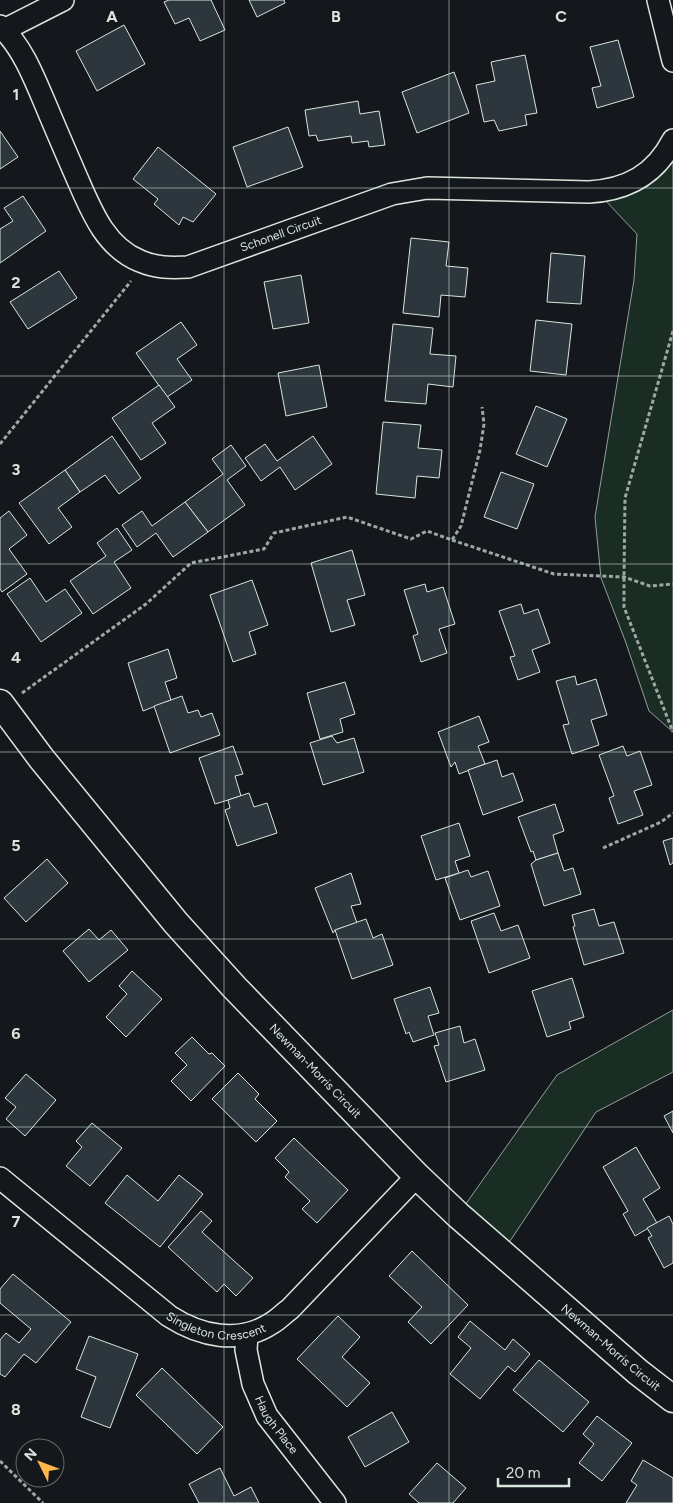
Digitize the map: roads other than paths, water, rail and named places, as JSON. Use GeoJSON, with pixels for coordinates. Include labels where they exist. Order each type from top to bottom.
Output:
{"type":"FeatureCollection","features":[{"type":"Feature","properties":{"kind":"street","name":"Schonell Circuit"},"geometry":{"type":"LineString","coordinates":[[63,0],[2,28],[16,45],[34,78],[93,214],[107,236],[127,254],[139,261],[164,268],[188,267],[392,194],[427,188],[605,191],[635,181],[648,173],[668,150],[673,140]]}},
{"type":"Feature","properties":{"kind":"street"},"geometry":{"type":"LineString","coordinates":[[658,0],[673,61]]}},
{"type":"Feature","properties":{"kind":"street","name":"Newman-Morris Circuit"},"geometry":{"type":"LineString","coordinates":[[8,700],[41,758],[176,924],[235,988],[418,1176],[480,1235],[638,1372],[673,1399]]}},
{"type":"Feature","properties":{"kind":"street","name":"Singleton Crescent"},"geometry":{"type":"LineString","coordinates":[[0,1178],[169,1316],[208,1335],[234,1336],[247,1334],[271,1324],[290,1309],[418,1176]]}},
{"type":"Feature","properties":{"kind":"street","name":"Haugh Place"},"geometry":{"type":"LineString","coordinates":[[247,1334],[246,1350],[253,1384],[267,1416],[335,1503]]}}]}
